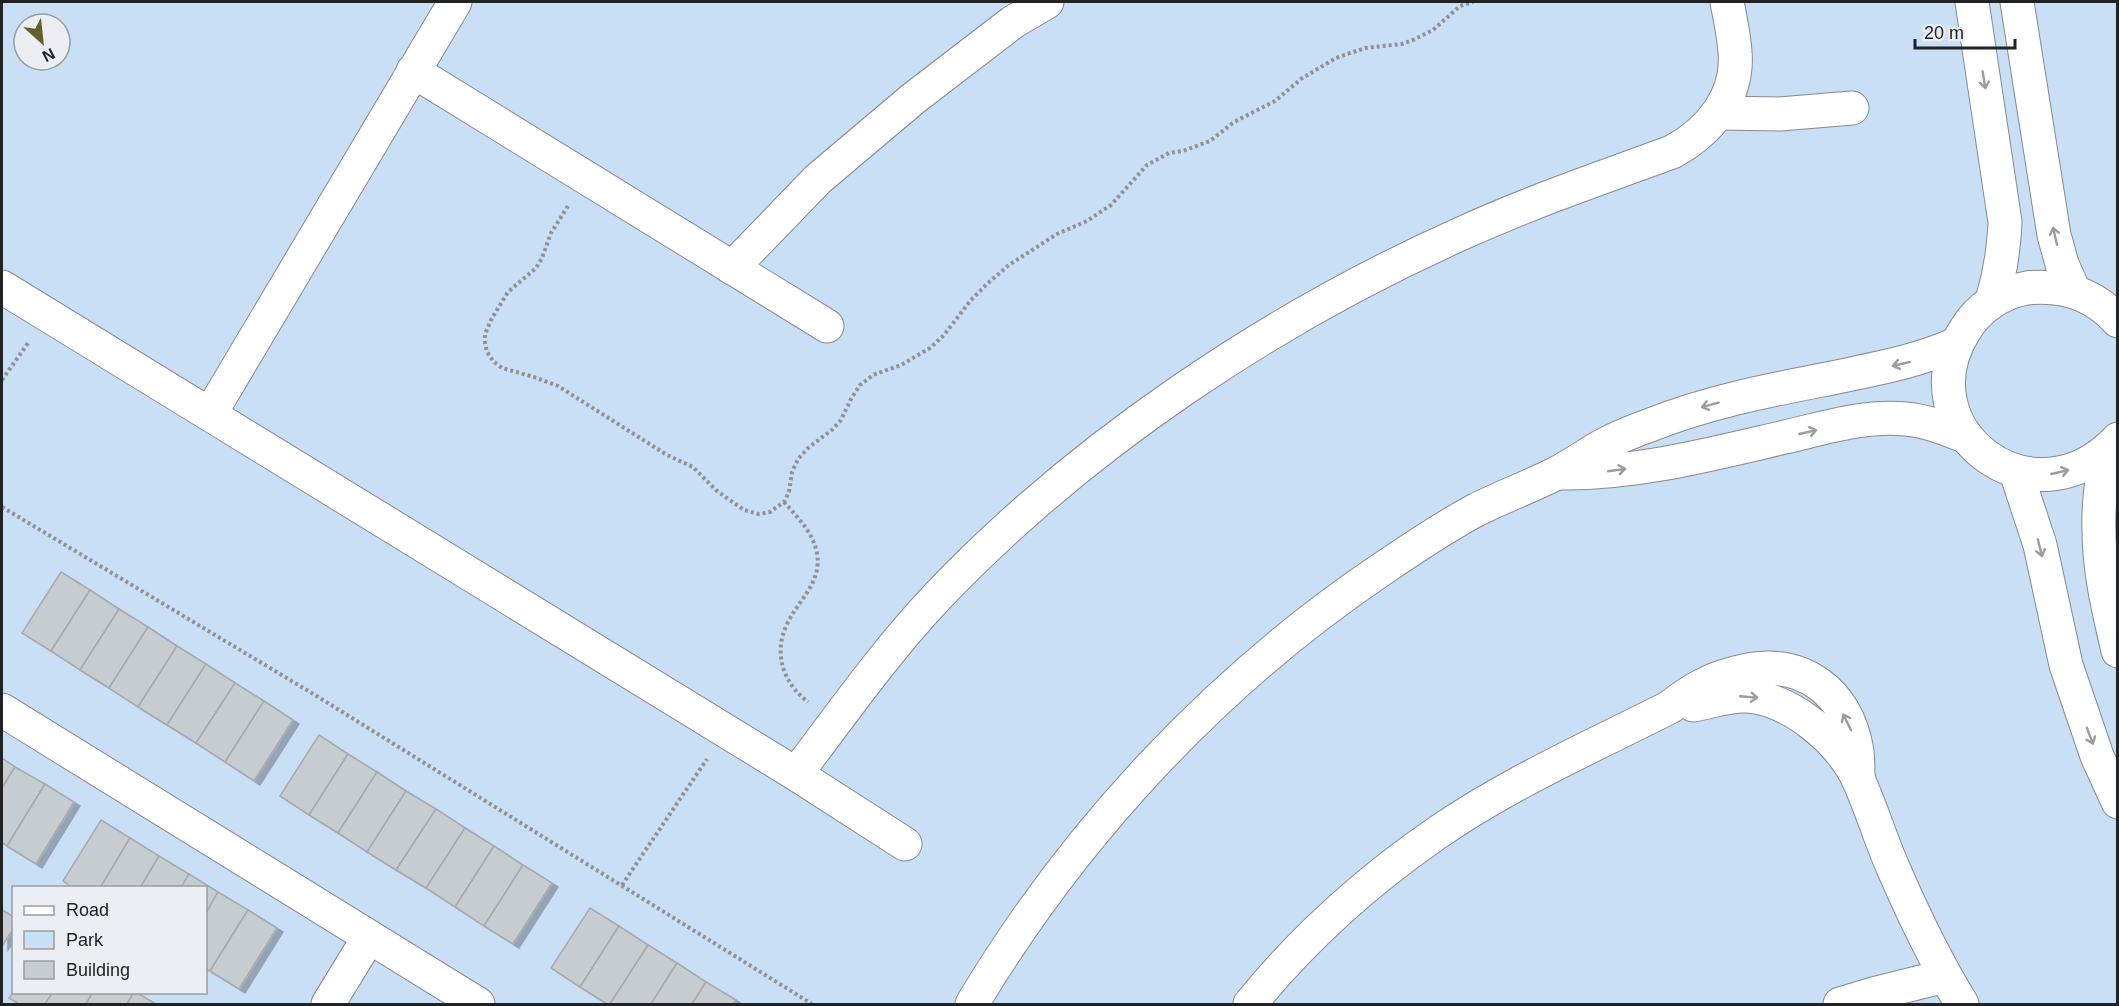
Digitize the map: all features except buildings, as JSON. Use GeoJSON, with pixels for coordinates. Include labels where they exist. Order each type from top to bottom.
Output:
{"type":"FeatureCollection","features":[{"type":"Feature","properties":{"kind":"street"},"geometry":{"type":"LineString","coordinates":[[210,414],[455,2]]}},
{"type":"Feature","properties":{"kind":"street"},"geometry":{"type":"LineString","coordinates":[[732,268],[818,178],[941,77],[1013,22],[1047,2]]}},
{"type":"Feature","properties":{"kind":"street"},"geometry":{"type":"LineString","coordinates":[[796,774],[876,668],[935,599],[1002,533],[1062,481],[1189,386],[1256,343],[1395,266],[1539,200],[1672,152],[1690,142],[1706,129],[1719,113],[1734,75],[1736,54],[1727,2]]}},
{"type":"Feature","properties":{"kind":"street"},"geometry":{"type":"LineString","coordinates":[[1972,2],[2005,222],[2000,275],[1992,301]]}},
{"type":"Feature","properties":{"kind":"street"},"geometry":{"type":"LineString","coordinates":[[2017,2],[2054,235],[2062,264],[2074,291]]}},
{"type":"Feature","properties":{"kind":"street"},"geometry":{"type":"LineString","coordinates":[[413,71],[827,326]]}},
{"type":"Feature","properties":{"kind":"street"},"geometry":{"type":"LineString","coordinates":[[1719,113],[1780,114],[1852,108]]}},
{"type":"Feature","properties":{"kind":"street"},"geometry":{"type":"LineString","coordinates":[[2112,445],[2079,468],[2048,475],[2016,472],[1997,464],[1980,452],[1967,437],[1955,416],[1949,392],[1949,367],[1956,344],[1971,320],[1992,301],[2018,290],[2046,286],[2074,291],[2097,302],[2118,321]]}},
{"type":"Feature","properties":{"kind":"street"},"geometry":{"type":"LineString","coordinates":[[2,287],[796,774],[905,844]]}},
{"type":"Feature","properties":{"kind":"street"},"geometry":{"type":"LineString","coordinates":[[972,1005],[1049,888],[1113,808],[1182,734],[1257,664],[1337,600],[1406,553],[1477,510],[1559,472],[1604,445],[1652,424],[1705,406],[1910,362],[1956,344]]}},
{"type":"Feature","properties":{"kind":"street"},"geometry":{"type":"LineString","coordinates":[[1559,472],[1594,473],[1635,468],[1707,455],[1875,418],[1907,419],[1937,425],[1967,437]]}},
{"type":"Feature","properties":{"kind":"street"},"geometry":{"type":"LineString","coordinates":[[2112,445],[2100,492],[2099,532],[2102,572],[2118,651]]}},
{"type":"Feature","properties":{"kind":"street"},"geometry":{"type":"LineString","coordinates":[[2016,472],[2040,545],[2066,665],[2079,708],[2118,802]]}},
{"type":"Feature","properties":{"kind":"street"},"geometry":{"type":"LineString","coordinates":[[1250,1005],[1306,942],[1392,866],[1435,834],[1499,795],[1670,707],[1747,696],[1781,704],[1820,730],[1839,751],[1858,779],[1894,870],[1945,976],[1962,1005]]}},
{"type":"Feature","properties":{"kind":"street"},"geometry":{"type":"LineString","coordinates":[[2,710],[478,1005]]}},
{"type":"Feature","properties":{"kind":"street"},"geometry":{"type":"LineString","coordinates":[[328,1005],[369,937]]}},
{"type":"Feature","properties":{"kind":"street"},"geometry":{"type":"LineString","coordinates":[[1840,1005],[1873,994],[1945,976]]}},
{"type":"Feature","properties":{"kind":"path"},"geometry":{"type":"LineString","coordinates":[[588,179],[558,220],[536,268],[508,292],[492,318],[485,334],[487,351],[493,361],[502,368],[534,376],[558,386],[667,454],[693,467],[717,491],[744,510],[759,514],[770,512],[784,502],[798,459],[842,420],[860,385],[873,375],[901,365],[930,348],[944,335],[971,300],[1009,265],[1057,234],[1087,221],[1111,205],[1147,165],[1169,153],[1183,152],[1210,141],[1234,122],[1275,101],[1295,83],[1336,58],[1365,48],[1402,44],[1413,40],[1433,30],[1461,6],[1473,2]]}},
{"type":"Feature","properties":{"kind":"path"},"geometry":{"type":"LineString","coordinates":[[2,380],[48,315]]}},
{"type":"Feature","properties":{"kind":"path"},"geometry":{"type":"LineString","coordinates":[[784,502],[806,527],[813,539],[817,553],[817,567],[814,582],[788,622],[781,642],[781,662],[788,681],[801,696],[835,722]]}},
{"type":"Feature","properties":{"kind":"path"},"geometry":{"type":"LineString","coordinates":[[2,507],[315,695],[812,1005]]}},
{"type":"Feature","properties":{"kind":"path"},"geometry":{"type":"LineString","coordinates":[[622,885],[726,732]]}},
{"type":"Feature","properties":{"kind":"green space"},"geometry":{"type":"Polygon","coordinates":[[[2,2],[2117,2],[2117,1004],[2,1004],[2,2]]]}}]}
